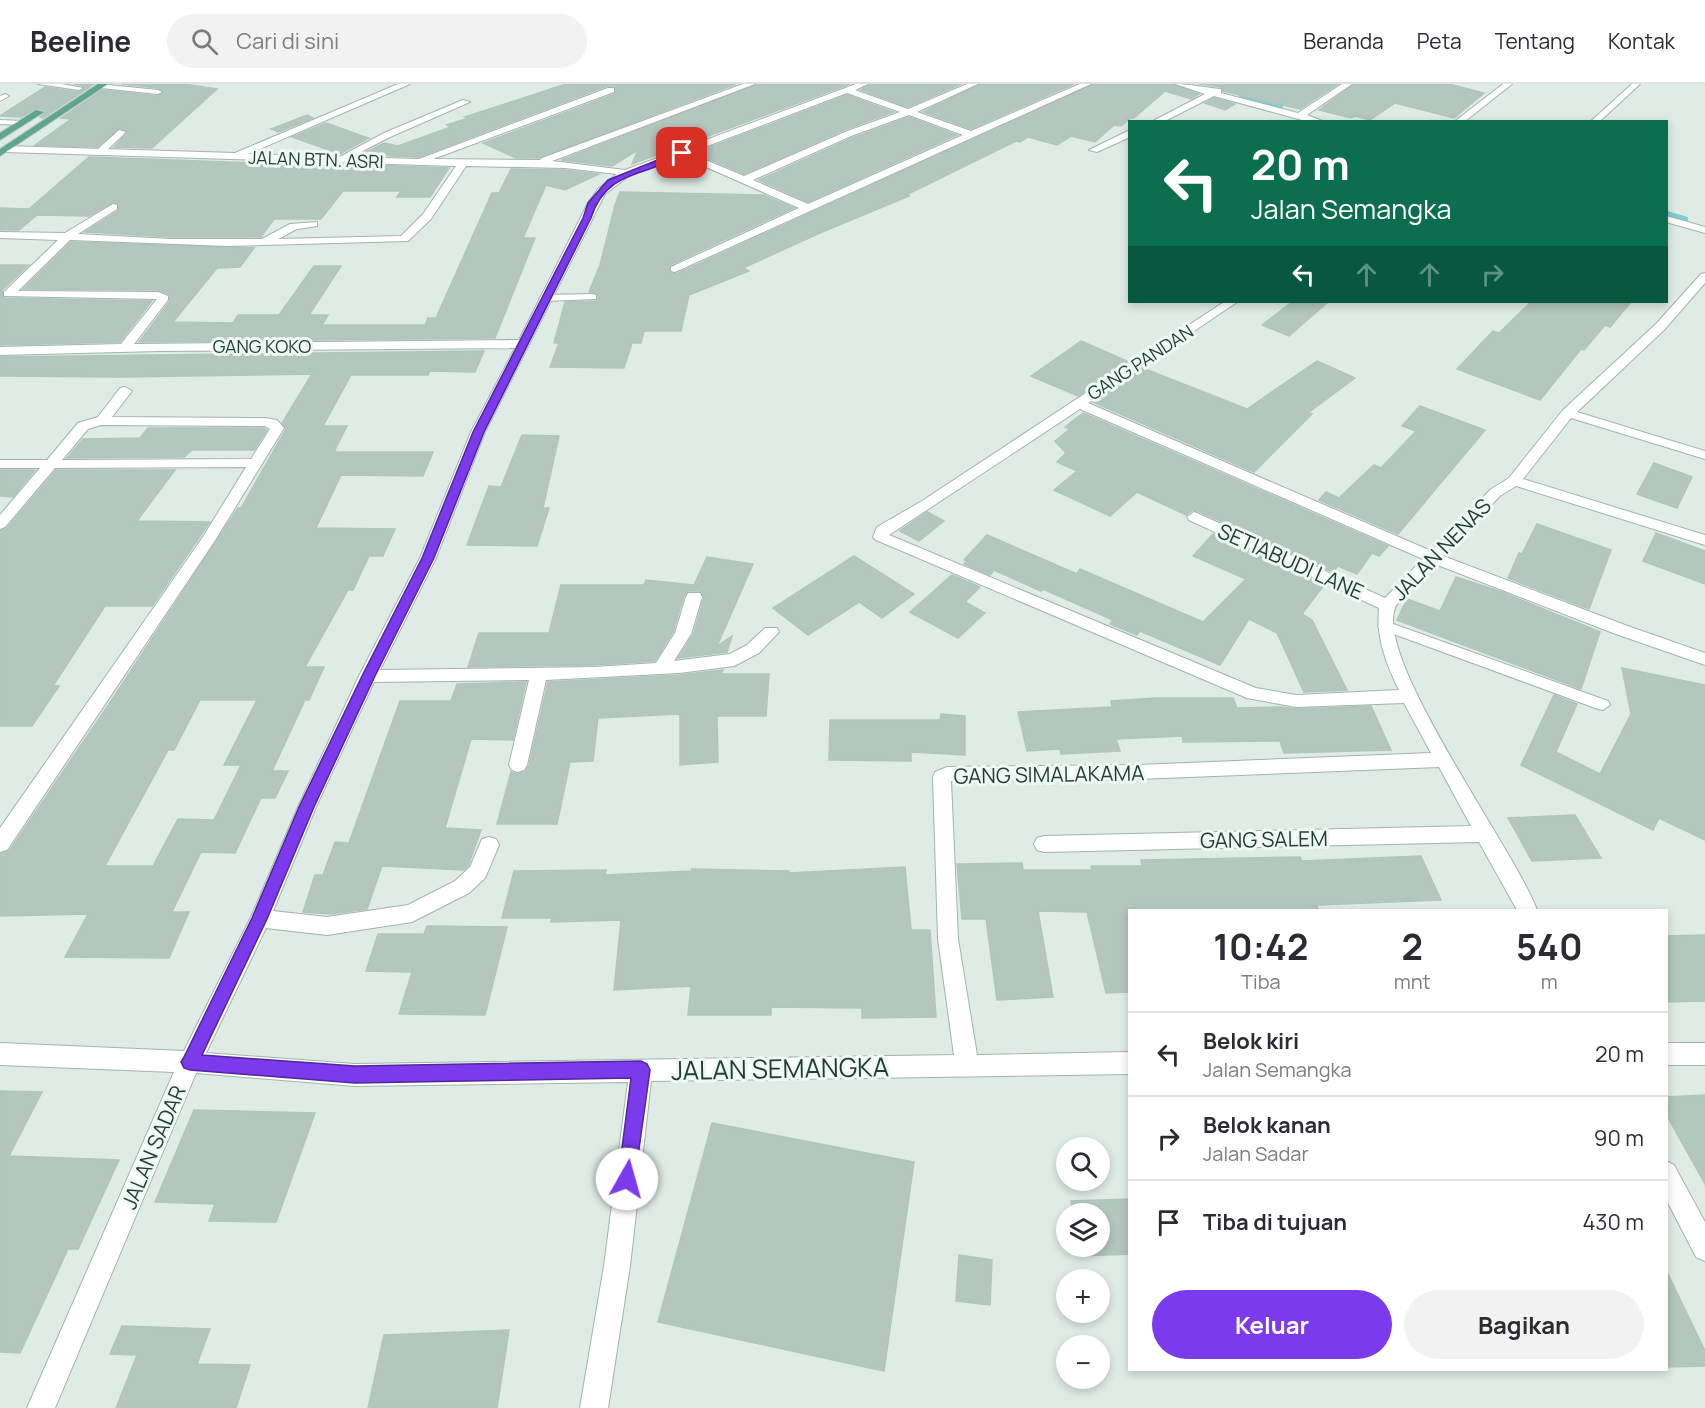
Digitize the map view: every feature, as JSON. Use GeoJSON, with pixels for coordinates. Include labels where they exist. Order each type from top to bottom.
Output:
{"type":"FeatureCollection","features":[{"type":"Feature","properties":{"kind":"main road"},"geometry":{"type":"LineString","coordinates":[[3,151],[103,85]]}},
{"type":"Feature","properties":{"kind":"main road"},"geometry":{"type":"LineString","coordinates":[[60,100],[82,86]]}},
{"type":"Feature","properties":{"kind":"main road"},"geometry":{"type":"LineString","coordinates":[[1,136],[50,105]]}},
{"type":"Feature","properties":{"kind":"street"},"geometry":{"type":"LineString","coordinates":[[232,157],[406,84]]}},
{"type":"Feature","properties":{"kind":"street"},"geometry":{"type":"LineString","coordinates":[[538,163],[751,84]]}},
{"type":"Feature","properties":{"kind":"street","name":"JALAN SADAR"},"geometry":{"type":"LineString","coordinates":[[41,1408],[190,1062],[260,919],[307,807],[368,676],[428,558],[478,432],[544,298],[587,218],[592,203],[610,181],[626,173],[864,84]]}},
{"type":"Feature","properties":{"kind":"street"},"geometry":{"type":"LineString","coordinates":[[744,180],[848,134],[909,112],[974,84]]}},
{"type":"Feature","properties":{"kind":"street"},"geometry":{"type":"LineString","coordinates":[[675,269],[970,134],[1087,84]]}},
{"type":"Feature","properties":{"kind":"street"},"geometry":{"type":"LineString","coordinates":[[1179,84],[1314,120]]}},
{"type":"Feature","properties":{"kind":"street"},"geometry":{"type":"LineString","coordinates":[[1159,120],[1230,84]]}},
{"type":"Feature","properties":{"kind":"street"},"geometry":{"type":"LineString","coordinates":[[1300,116],[1348,84]]}},
{"type":"Feature","properties":{"kind":"street"},"geometry":{"type":"LineString","coordinates":[[418,162],[611,90]]}},
{"type":"Feature","properties":{"kind":"street"},"geometry":{"type":"LineString","coordinates":[[849,91],[970,134]]}},
{"type":"Feature","properties":{"kind":"street"},"geometry":{"type":"LineString","coordinates":[[1094,150],[1128,134]]}},
{"type":"Feature","properties":{"kind":"street","name":"JALAN BTN. ASRI"},"geometry":{"type":"LineString","coordinates":[[3,151],[463,164],[538,163],[626,173]]}},
{"type":"Feature","properties":{"kind":"street"},"geometry":{"type":"LineString","coordinates":[[682,153],[809,208]]}},
{"type":"Feature","properties":{"kind":"street"},"geometry":{"type":"LineString","coordinates":[[0,236],[68,236],[137,242],[264,243],[404,239],[411,236],[463,164]]}},
{"type":"Feature","properties":{"kind":"street"},"geometry":{"type":"LineString","coordinates":[[113,207],[101,218],[68,236],[8,294],[165,298],[123,348]]}},
{"type":"Feature","properties":{"kind":"street"},"geometry":{"type":"LineString","coordinates":[[1668,220],[1705,230]]}},
{"type":"Feature","properties":{"kind":"street"},"geometry":{"type":"LineString","coordinates":[[264,243],[294,226],[313,224]]}},
{"type":"Feature","properties":{"kind":"street","name":"JALAN NENAS"},"geometry":{"type":"LineString","coordinates":[[1526,909],[1393,660],[1385,626],[1388,605],[1495,493],[1514,481],[1568,413],[1660,327],[1705,276]]}},
{"type":"Feature","properties":{"kind":"street","name":"GANG PANDAN"},"geometry":{"type":"LineString","coordinates":[[1230,303],[927,504],[882,530],[881,537],[1253,694],[1296,701],[1411,696]]}},
{"type":"Feature","properties":{"kind":"street","name":"GANG KOKO"},"geometry":{"type":"LineString","coordinates":[[0,351],[523,344]]}},
{"type":"Feature","properties":{"kind":"street"},"geometry":{"type":"LineString","coordinates":[[101,421],[125,390]]}},
{"type":"Feature","properties":{"kind":"street"},"geometry":{"type":"LineString","coordinates":[[1078,403],[1432,557],[1619,629],[1705,659]]}},
{"type":"Feature","properties":{"kind":"street"},"geometry":{"type":"LineString","coordinates":[[1568,413],[1705,455]]}},
{"type":"Feature","properties":{"kind":"street"},"geometry":{"type":"LineString","coordinates":[[0,524],[86,424],[101,421],[272,423],[276,425],[276,432],[208,539],[0,844]]}},
{"type":"Feature","properties":{"kind":"street"},"geometry":{"type":"LineString","coordinates":[[0,464],[257,463]]}},
{"type":"Feature","properties":{"kind":"street"},"geometry":{"type":"LineString","coordinates":[[1514,481],[1705,540]]}},
{"type":"Feature","properties":{"kind":"street","name":"SETIABUDI LANE"},"geometry":{"type":"LineString","coordinates":[[1194,517],[1388,605]]}},
{"type":"Feature","properties":{"kind":"street"},"geometry":{"type":"LineString","coordinates":[[661,668],[683,634],[694,597]]}},
{"type":"Feature","properties":{"kind":"street"},"geometry":{"type":"LineString","coordinates":[[368,676],[539,674],[661,668],[734,660],[753,649],[771,632]]}},
{"type":"Feature","properties":{"kind":"street"},"geometry":{"type":"LineString","coordinates":[[518,765],[539,674]]}},
{"type":"Feature","properties":{"kind":"street","name":"GANG SIMALAKAMA"},"geometry":{"type":"LineString","coordinates":[[967,1065],[948,939],[942,777],[947,774],[1138,772],[1445,760]]}},
{"type":"Feature","properties":{"kind":"street","name":"GANG SALEM"},"geometry":{"type":"LineString","coordinates":[[1044,844],[1485,834]]}},
{"type":"Feature","properties":{"kind":"street"},"geometry":{"type":"LineString","coordinates":[[260,919],[327,926],[382,920],[412,913],[462,887],[478,872],[489,845]]}},
{"type":"Feature","properties":{"kind":"street","name":"JALAN SEMANGKA"},"geometry":{"type":"LineString","coordinates":[[0,1054],[190,1062],[355,1075],[1128,1063]]}},
{"type":"Feature","properties":{"kind":"street"},"geometry":{"type":"LineString","coordinates":[[1668,1054],[1705,1054]]}},
{"type":"Feature","properties":{"kind":"street"},"geometry":{"type":"LineString","coordinates":[[594,1408],[616,1266],[641,1070]]}},
{"type":"Feature","properties":{"kind":"street"},"geometry":{"type":"LineString","coordinates":[[1668,1177],[1705,1248]]}},
{"type":"Feature","properties":{"kind":"lane"},"geometry":{"type":"LineString","coordinates":[[42,84],[82,86]]}},
{"type":"Feature","properties":{"kind":"lane"},"geometry":{"type":"LineString","coordinates":[[1461,120],[1508,84]]}},
{"type":"Feature","properties":{"kind":"lane"},"geometry":{"type":"LineString","coordinates":[[1596,120],[1636,84]]}},
{"type":"Feature","properties":{"kind":"lane"},"geometry":{"type":"LineString","coordinates":[[103,85],[158,92]]}},
{"type":"Feature","properties":{"kind":"lane"},"geometry":{"type":"LineString","coordinates":[[340,159],[387,135],[466,102]]}},
{"type":"Feature","properties":{"kind":"lane"},"geometry":{"type":"LineString","coordinates":[[0,122],[22,123]]}},
{"type":"Feature","properties":{"kind":"lane"},"geometry":{"type":"LineString","coordinates":[[100,152],[122,132]]}},
{"type":"Feature","properties":{"kind":"lane"},"geometry":{"type":"LineString","coordinates":[[544,298],[593,297]]}},
{"type":"Feature","properties":{"kind":"lane"},"geometry":{"type":"LineString","coordinates":[[1385,626],[1603,705]]}},
{"type":"Feature","properties":{"kind":"building"},"geometry":{"type":"Polygon","coordinates":[[[74,84],[94,84],[43,118],[40,117],[46,111],[37,108],[21,117],[0,116],[45,87],[79,92],[85,89],[83,86],[74,84]]]}},
{"type":"Feature","properties":{"kind":"building"},"geometry":{"type":"Polygon","coordinates":[[[121,84],[184,84],[217,89],[152,148],[114,147],[128,132],[120,128],[97,147],[35,145],[71,119],[61,118],[102,90],[158,96],[164,93],[158,88],[121,84]]]}},
{"type":"Feature","properties":{"kind":"building"},"geometry":{"type":"Polygon","coordinates":[[[566,84],[736,84],[539,158],[516,158],[483,143],[615,94],[616,86],[607,86],[419,157],[360,155],[384,143],[398,146],[469,118],[465,117],[566,84]]]}},
{"type":"Feature","properties":{"kind":"building"},"geometry":{"type":"Polygon","coordinates":[[[757,84],[850,84],[632,164],[638,150],[612,166],[561,160],[757,84]]]}},
{"type":"Feature","properties":{"kind":"building"},"geometry":{"type":"Polygon","coordinates":[[[870,84],[961,84],[908,107],[861,90],[870,84]]]}},
{"type":"Feature","properties":{"kind":"building"},"geometry":{"type":"Polygon","coordinates":[[[980,84],[1074,84],[971,129],[923,112],[980,84]]]}},
{"type":"Feature","properties":{"kind":"building"},"geometry":{"type":"Polygon","coordinates":[[[1093,84],[1173,84],[1199,94],[1191,99],[1165,91],[1134,118],[1121,126],[1114,125],[1095,142],[1071,136],[1057,145],[1028,137],[1020,142],[1016,141],[906,195],[909,196],[743,268],[749,271],[689,295],[681,331],[644,331],[641,343],[632,343],[624,368],[550,367],[559,343],[554,343],[565,302],[596,301],[598,299],[598,294],[589,292],[600,265],[620,192],[764,195],[794,208],[670,265],[669,272],[676,274],[1093,84]]]}},
{"type":"Feature","properties":{"kind":"building"},"geometry":{"type":"Polygon","coordinates":[[[1199,84],[1338,84],[1300,109],[1223,91],[1221,87],[1199,84]]]}},
{"type":"Feature","properties":{"kind":"building"},"geometry":{"type":"Polygon","coordinates":[[[1354,84],[1449,84],[1484,93],[1454,118],[1395,103],[1370,120],[1319,110],[1354,84]]]}},
{"type":"Feature","properties":{"kind":"building"},"geometry":{"type":"Polygon","coordinates":[[[847,95],[893,112],[844,130],[744,174],[695,153],[847,95]]]}},
{"type":"Feature","properties":{"kind":"building"},"geometry":{"type":"Polygon","coordinates":[[[1214,98],[1235,104],[1225,110],[1205,103],[1214,98]]]}},
{"type":"Feature","properties":{"kind":"building"},"geometry":{"type":"Polygon","coordinates":[[[307,115],[313,118],[278,132],[271,129],[307,115]]]}},
{"type":"Feature","properties":{"kind":"building"},"geometry":{"type":"Polygon","coordinates":[[[909,117],[957,135],[808,202],[759,180],[852,138],[909,117]]]}},
{"type":"Feature","properties":{"kind":"building"},"geometry":{"type":"Polygon","coordinates":[[[326,123],[369,138],[340,154],[292,137],[326,123]]]}},
{"type":"Feature","properties":{"kind":"building"},"geometry":{"type":"Polygon","coordinates":[[[89,157],[449,168],[430,197],[397,197],[401,191],[343,191],[321,219],[274,219],[261,237],[170,237],[85,232],[118,211],[119,204],[114,202],[89,216],[37,215],[19,230],[0,230],[0,208],[29,209],[89,157]]]}},
{"type":"Feature","properties":{"kind":"building"},"geometry":{"type":"Polygon","coordinates":[[[511,169],[565,170],[599,174],[565,190],[546,185],[523,238],[535,238],[495,338],[139,342],[170,301],[169,294],[158,290],[23,289],[71,242],[254,248],[240,267],[217,268],[173,322],[233,323],[238,315],[279,315],[314,266],[341,266],[309,315],[328,315],[322,325],[425,325],[428,318],[436,318],[492,193],[499,193],[511,169]]]}},
{"type":"Feature","properties":{"kind":"building"},"geometry":{"type":"Polygon","coordinates":[[[0,265],[29,265],[2,290],[4,298],[152,301],[120,342],[0,345],[0,265]]]}},
{"type":"Feature","properties":{"kind":"building"},"geometry":{"type":"Polygon","coordinates":[[[1291,303],[1327,303],[1289,336],[1262,325],[1291,303]]]}},
{"type":"Feature","properties":{"kind":"building"},"geometry":{"type":"Polygon","coordinates":[[[1530,303],[1630,303],[1610,327],[1605,325],[1584,350],[1581,349],[1540,400],[1457,369],[1493,331],[1499,333],[1530,303]]]}},
{"type":"Feature","properties":{"kind":"building"},"geometry":{"type":"Polygon","coordinates":[[[1081,341],[1129,362],[1078,396],[1031,376],[1081,341]]]}},
{"type":"Feature","properties":{"kind":"building"},"geometry":{"type":"Polygon","coordinates":[[[484,351],[475,372],[430,371],[428,375],[351,375],[323,426],[347,426],[334,452],[433,452],[423,476],[341,475],[316,528],[395,529],[383,556],[369,556],[353,590],[348,590],[305,667],[324,667],[309,700],[305,700],[272,771],[288,771],[275,798],[261,798],[235,853],[201,852],[172,912],[189,912],[169,958],[65,957],[88,914],[0,916],[0,854],[9,851],[238,508],[241,508],[286,429],[282,423],[312,374],[0,376],[0,357],[484,351]],[[200,700],[174,750],[168,750],[105,866],[153,866],[178,819],[214,820],[241,765],[224,765],[257,700],[200,700]]]}},
{"type":"Feature","properties":{"kind":"building"},"geometry":{"type":"Polygon","coordinates":[[[1317,361],[1355,378],[1308,413],[1312,414],[1254,472],[1093,402],[1143,368],[1247,409],[1317,361]]]}},
{"type":"Feature","properties":{"kind":"building"},"geometry":{"type":"Polygon","coordinates":[[[1420,406],[1485,430],[1398,534],[1319,500],[1326,492],[1339,498],[1374,465],[1381,468],[1416,431],[1402,426],[1420,406]]]}},
{"type":"Feature","properties":{"kind":"building"},"geometry":{"type":"Polygon","coordinates":[[[1083,413],[1388,546],[1379,556],[1372,553],[1357,574],[1338,566],[1333,572],[1200,512],[1193,510],[1186,515],[1137,492],[1110,516],[1054,490],[1077,471],[1057,462],[1066,453],[1055,441],[1070,429],[1065,427],[1083,413]]]}},
{"type":"Feature","properties":{"kind":"building"},"geometry":{"type":"Polygon","coordinates":[[[148,428],[264,428],[267,430],[254,450],[192,450],[184,457],[67,458],[83,439],[140,438],[148,428]]]}},
{"type":"Feature","properties":{"kind":"building"},"geometry":{"type":"Polygon","coordinates":[[[522,435],[559,436],[543,508],[549,508],[537,546],[467,545],[489,486],[501,487],[522,435]]]}},
{"type":"Feature","properties":{"kind":"building"},"geometry":{"type":"Polygon","coordinates":[[[1654,463],[1692,477],[1677,508],[1637,494],[1654,463]]]}},
{"type":"Feature","properties":{"kind":"building"},"geometry":{"type":"Polygon","coordinates":[[[0,470],[35,470],[13,497],[0,496],[0,470]]]}},
{"type":"Feature","properties":{"kind":"building"},"geometry":{"type":"Polygon","coordinates":[[[56,470],[175,470],[137,521],[210,522],[152,606],[105,606],[53,686],[59,686],[32,726],[0,726],[0,531],[7,528],[56,470]]]}},
{"type":"Feature","properties":{"kind":"building"},"geometry":{"type":"Polygon","coordinates":[[[927,512],[944,521],[919,541],[900,531],[927,512]]]}},
{"type":"Feature","properties":{"kind":"building"},"geometry":{"type":"Polygon","coordinates":[[[1537,524],[1611,550],[1589,609],[1508,578],[1519,553],[1522,554],[1537,524]]]}},
{"type":"Feature","properties":{"kind":"building"},"geometry":{"type":"Polygon","coordinates":[[[1656,533],[1705,551],[1705,584],[1643,561],[1656,533]]]}},
{"type":"Feature","properties":{"kind":"building"},"geometry":{"type":"Polygon","coordinates":[[[1213,534],[1324,585],[1302,614],[1312,620],[1347,690],[1304,692],[1277,633],[1249,619],[1220,665],[1140,631],[1137,635],[1110,624],[1113,620],[1043,589],[1041,591],[994,570],[990,575],[964,564],[967,561],[964,560],[987,535],[1077,574],[1080,569],[1203,622],[1246,579],[1193,556],[1213,534]]]}},
{"type":"Feature","properties":{"kind":"building"},"geometry":{"type":"Polygon","coordinates":[[[854,556],[914,594],[882,618],[859,602],[808,635],[773,608],[854,556]]]}},
{"type":"Feature","properties":{"kind":"building"},"geometry":{"type":"Polygon","coordinates":[[[707,557],[753,564],[717,646],[732,636],[727,652],[678,658],[693,635],[704,598],[700,591],[688,591],[684,596],[673,632],[655,661],[594,665],[468,667],[479,633],[549,633],[561,585],[644,585],[646,580],[694,585],[707,557]]]}},
{"type":"Feature","properties":{"kind":"building"},"geometry":{"type":"Polygon","coordinates":[[[952,575],[980,587],[965,602],[985,613],[958,638],[910,612],[952,575]]]}},
{"type":"Feature","properties":{"kind":"building"},"geometry":{"type":"Polygon","coordinates":[[[1456,577],[1502,592],[1600,632],[1581,689],[1397,620],[1407,599],[1440,611],[1456,577]]]}},
{"type":"Feature","properties":{"kind":"building"},"geometry":{"type":"Polygon","coordinates":[[[1622,668],[1705,685],[1705,840],[1659,818],[1653,830],[1521,765],[1554,695],[1577,704],[1556,752],[1600,774],[1631,714],[1622,668]]]}},
{"type":"Feature","properties":{"kind":"building"},"geometry":{"type":"Polygon","coordinates":[[[723,670],[721,674],[769,674],[766,716],[717,716],[718,762],[680,765],[680,714],[598,718],[593,761],[570,762],[557,824],[497,824],[511,772],[517,774],[525,772],[529,765],[548,682],[679,675],[723,670]]]}},
{"type":"Feature","properties":{"kind":"building"},"geometry":{"type":"Polygon","coordinates":[[[526,682],[513,740],[471,739],[445,828],[481,830],[468,866],[464,870],[382,866],[367,909],[331,914],[303,912],[315,875],[323,875],[335,842],[349,843],[400,701],[451,701],[457,684],[526,682]]]}},
{"type":"Feature","properties":{"kind":"building"},"geometry":{"type":"Polygon","coordinates":[[[1156,698],[1233,698],[1237,708],[1296,709],[1371,706],[1391,750],[1284,753],[1280,741],[1183,742],[1182,736],[1116,739],[1120,751],[1061,754],[1060,749],[1027,751],[1018,712],[1112,707],[1111,701],[1156,698]]]}},
{"type":"Feature","properties":{"kind":"building"},"geometry":{"type":"Polygon","coordinates":[[[941,714],[965,716],[965,755],[911,752],[911,761],[829,760],[830,720],[940,720],[941,714]]]}},
{"type":"Feature","properties":{"kind":"building"},"geometry":{"type":"Polygon","coordinates":[[[1575,815],[1601,858],[1532,861],[1508,818],[1575,815]]]}},
{"type":"Feature","properties":{"kind":"building"},"geometry":{"type":"Polygon","coordinates":[[[1421,856],[1441,900],[1317,905],[1318,909],[1128,909],[1128,992],[1106,993],[1087,912],[1038,911],[1053,997],[997,1000],[986,919],[962,919],[957,864],[1022,863],[1023,870],[1092,870],[1091,866],[1142,866],[1141,860],[1300,857],[1302,861],[1421,856]]]}},
{"type":"Feature","properties":{"kind":"building"},"geometry":{"type":"Polygon","coordinates":[[[905,867],[911,930],[930,930],[936,1017],[862,1018],[862,1008],[771,1007],[771,1015],[688,1015],[691,986],[614,990],[621,920],[551,922],[552,918],[502,918],[514,871],[606,870],[605,875],[691,871],[692,869],[789,871],[789,873],[905,867]]]}},
{"type":"Feature","properties":{"kind":"building"},"geometry":{"type":"Polygon","coordinates":[[[427,926],[507,927],[485,1015],[399,1014],[412,972],[366,971],[378,934],[424,934],[427,926]]]}},
{"type":"Feature","properties":{"kind":"building"},"geometry":{"type":"Polygon","coordinates":[[[1705,935],[1705,1001],[1668,1002],[1668,936],[1705,935]]]}},
{"type":"Feature","properties":{"kind":"building"},"geometry":{"type":"Polygon","coordinates":[[[0,1091],[42,1092],[9,1156],[119,1160],[78,1249],[68,1249],[20,1353],[0,1352],[0,1091]]]}},
{"type":"Feature","properties":{"kind":"building"},"geometry":{"type":"Polygon","coordinates":[[[1705,1095],[1705,1184],[1668,1118],[1668,1097],[1705,1095]]]}},
{"type":"Feature","properties":{"kind":"building"},"geometry":{"type":"Polygon","coordinates":[[[194,1110],[315,1113],[276,1222],[209,1221],[215,1204],[155,1202],[194,1110]]]}},
{"type":"Feature","properties":{"kind":"building"},"geometry":{"type":"Polygon","coordinates":[[[712,1123],[914,1162],[884,1371],[658,1322],[712,1123]]]}},
{"type":"Feature","properties":{"kind":"building"},"geometry":{"type":"Polygon","coordinates":[[[1128,1199],[1128,1254],[1110,1255],[1110,1203],[1071,1203],[1071,1201],[1128,1199]]]}},
{"type":"Feature","properties":{"kind":"building"},"geometry":{"type":"Polygon","coordinates":[[[959,1255],[992,1260],[990,1305],[956,1301],[959,1255]]]}},
{"type":"Feature","properties":{"kind":"building"},"geometry":{"type":"Polygon","coordinates":[[[1668,1274],[1705,1351],[1705,1366],[1668,1367],[1668,1274]]]}},
{"type":"Feature","properties":{"kind":"building"},"geometry":{"type":"Polygon","coordinates":[[[122,1326],[210,1329],[197,1364],[250,1365],[236,1408],[116,1408],[137,1355],[110,1354],[122,1326]]]}},
{"type":"Feature","properties":{"kind":"building"},"geometry":{"type":"Polygon","coordinates":[[[509,1330],[497,1408],[368,1408],[384,1335],[509,1330]]]}},
{"type":"Feature","properties":{"kind":"waterway"},"geometry":{"type":"LineString","coordinates":[[1241,95],[1281,106]]}},
{"type":"Feature","properties":{"kind":"waterway"},"geometry":{"type":"LineString","coordinates":[[1668,214],[1686,219]]}},
{"type":"Feature","properties":{"kind":"route"},"geometry":{"type":"LineString","coordinates":[[627,1179],[641,1070],[355,1075],[190,1062],[260,919],[307,807],[368,676],[428,558],[478,432],[544,298],[587,218],[592,203],[610,181],[682,153]]}}]}
